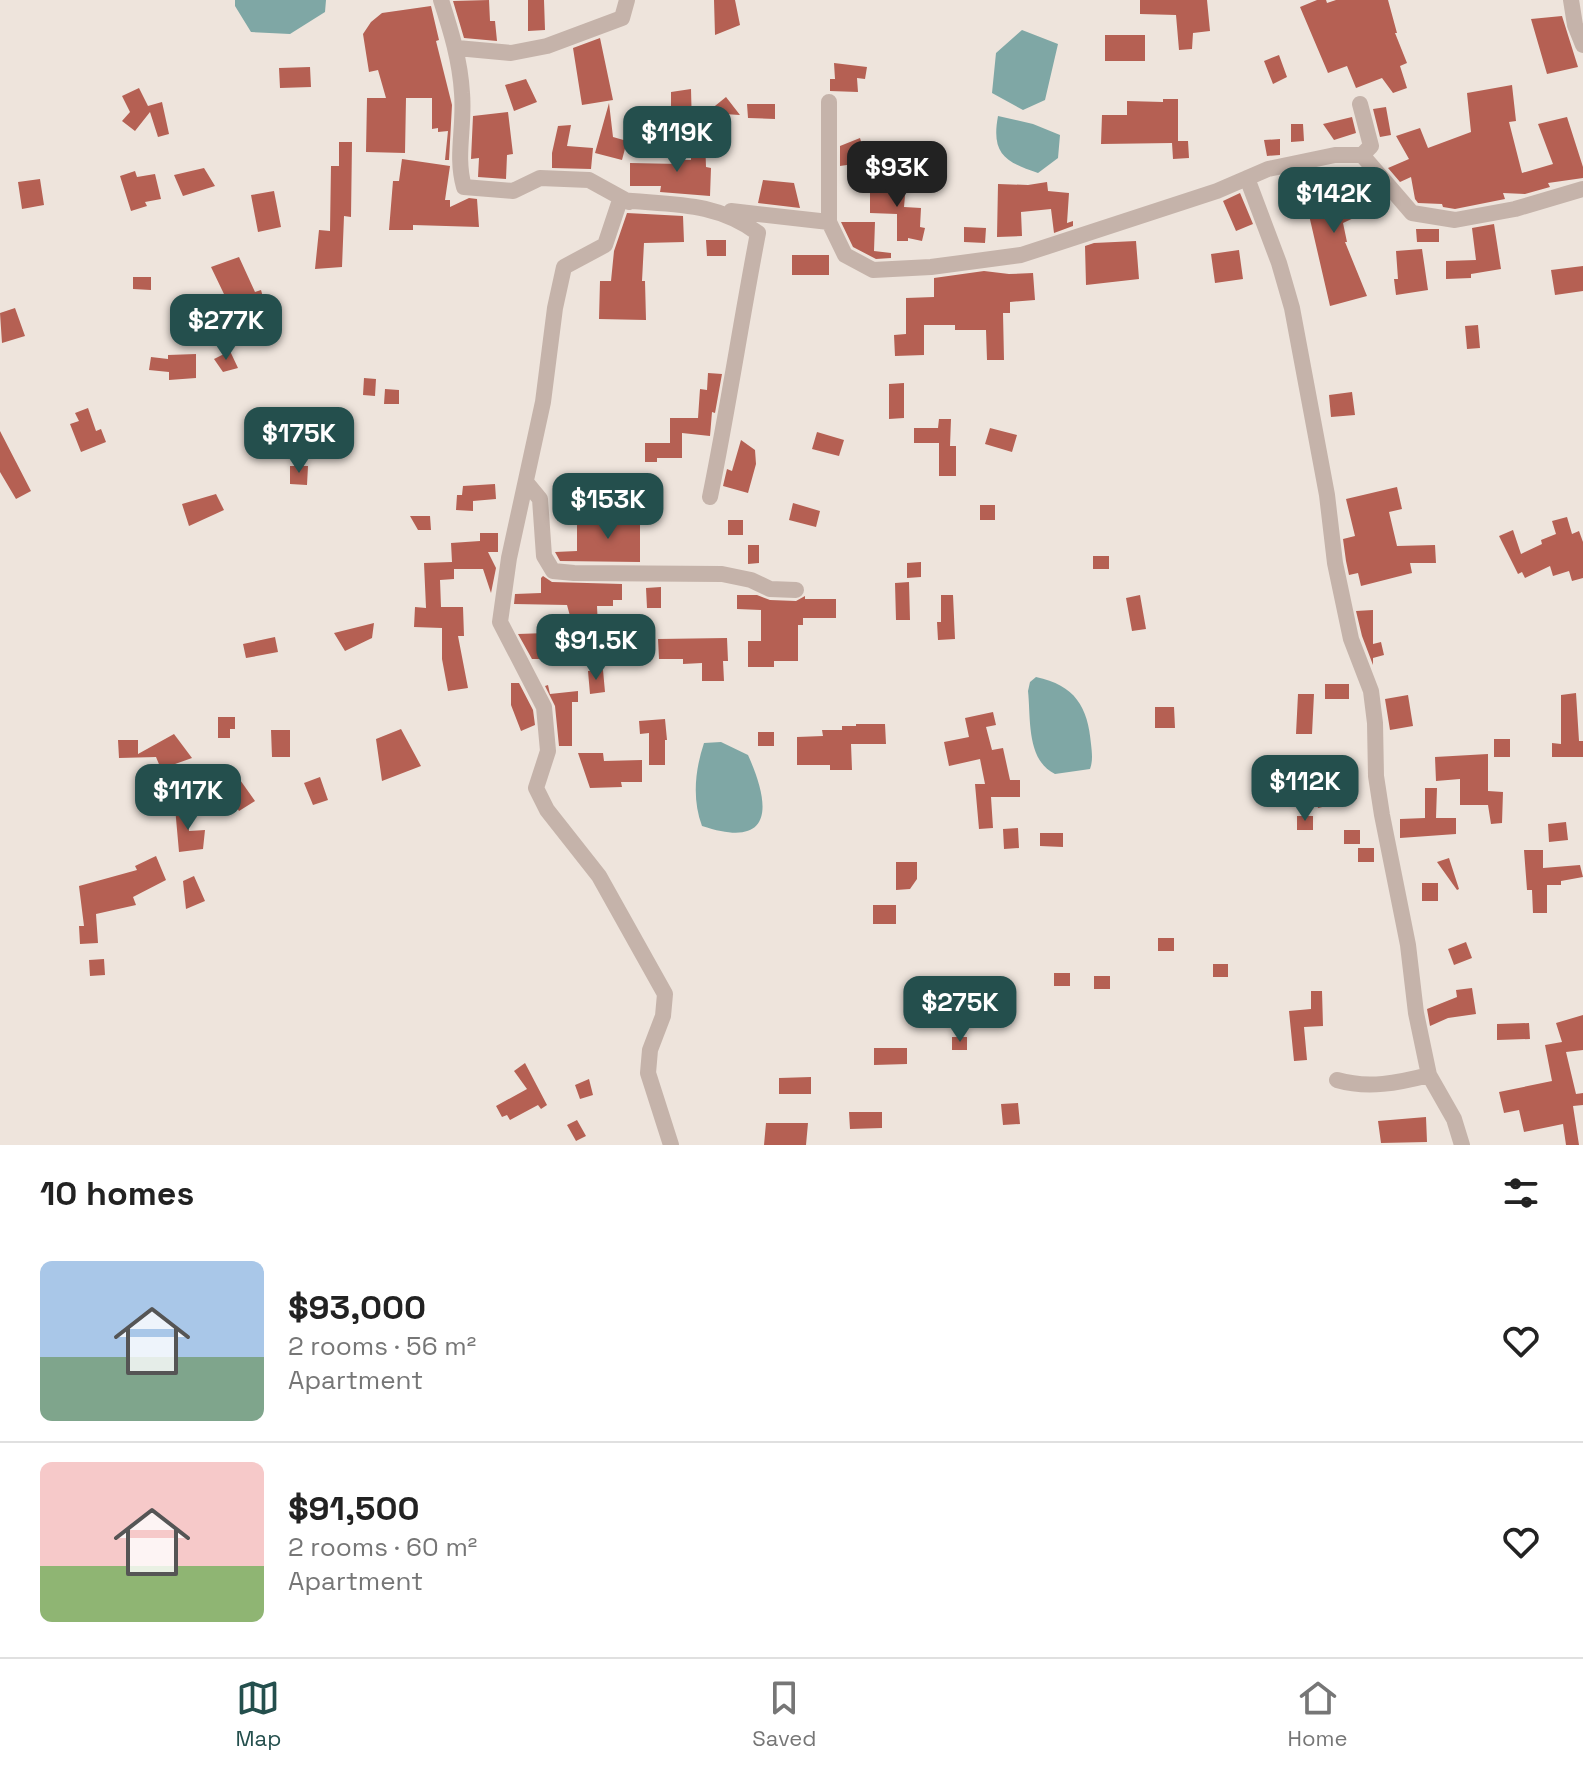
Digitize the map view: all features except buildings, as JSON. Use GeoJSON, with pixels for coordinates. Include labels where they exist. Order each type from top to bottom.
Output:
{"type":"FeatureCollection","features":[{"type":"Feature","properties":{"kind":"street"},"geometry":{"type":"LineString","coordinates":[[441,0],[457,48],[463,132],[458,166],[464,187],[513,191],[540,178],[589,180],[624,202],[664,203],[829,222]]}},
{"type":"Feature","properties":{"kind":"street"},"geometry":{"type":"LineString","coordinates":[[457,48],[511,53],[547,46],[622,18],[627,0]]}},
{"type":"Feature","properties":{"kind":"street"},"geometry":{"type":"LineString","coordinates":[[1571,0],[1575,25],[1583,45]]}},
{"type":"Feature","properties":{"kind":"street"},"geometry":{"type":"LineString","coordinates":[[829,102],[829,222],[845,255],[873,270],[931,267],[1021,255],[1116,226],[1268,169],[1335,155],[1362,155],[1371,146],[1360,104]]}},
{"type":"Feature","properties":{"kind":"street"},"geometry":{"type":"LineString","coordinates":[[1362,155],[1412,213],[1455,220],[1515,209],[1583,189]]}},
{"type":"Feature","properties":{"kind":"street"},"geometry":{"type":"LineString","coordinates":[[1247,178],[1279,263],[1292,308],[1327,495],[1335,563],[1351,639],[1371,691],[1380,802],[1429,1075],[1454,1119],[1462,1145]]}},
{"type":"Feature","properties":{"kind":"street"},"geometry":{"type":"LineString","coordinates":[[671,1145],[648,1073],[650,1050],[663,1016],[665,994],[599,876],[547,810],[536,788],[548,751],[544,707],[500,622],[509,558],[543,402],[555,308],[564,267],[605,245],[620,200],[713,209],[758,233],[710,497]]}},
{"type":"Feature","properties":{"kind":"street"},"geometry":{"type":"LineString","coordinates":[[526,482],[540,499],[544,556],[553,571],[722,574],[751,580],[770,589],[796,590]]}},
{"type":"Feature","properties":{"kind":"street"},"geometry":{"type":"LineString","coordinates":[[1337,1080],[1356,1086],[1429,1075]]}},
{"type":"Feature","properties":{"kind":"water"},"geometry":{"type":"Polygon","coordinates":[[[235,0],[326,0],[325,12],[290,34],[251,32],[235,6],[235,0]]]}},
{"type":"Feature","properties":{"kind":"water"},"geometry":{"type":"Polygon","coordinates":[[[1022,30],[1058,44],[1045,100],[1023,110],[992,93],[996,53],[1022,30]]]}},
{"type":"Feature","properties":{"kind":"water"},"geometry":{"type":"Polygon","coordinates":[[[998,116],[1033,124],[1060,135],[1058,158],[1038,173],[1009,160],[999,148],[996,129],[998,116]]]}},
{"type":"Feature","properties":{"kind":"water"},"geometry":{"type":"Polygon","coordinates":[[[1036,677],[1070,692],[1083,709],[1091,744],[1090,769],[1055,774],[1039,759],[1032,737],[1028,691],[1030,682],[1036,677]]]}},
{"type":"Feature","properties":{"kind":"water"},"geometry":{"type":"Polygon","coordinates":[[[721,742],[748,755],[761,791],[761,819],[754,828],[743,832],[726,832],[702,826],[699,816],[696,784],[701,753],[704,743],[721,742]]]}}]}
